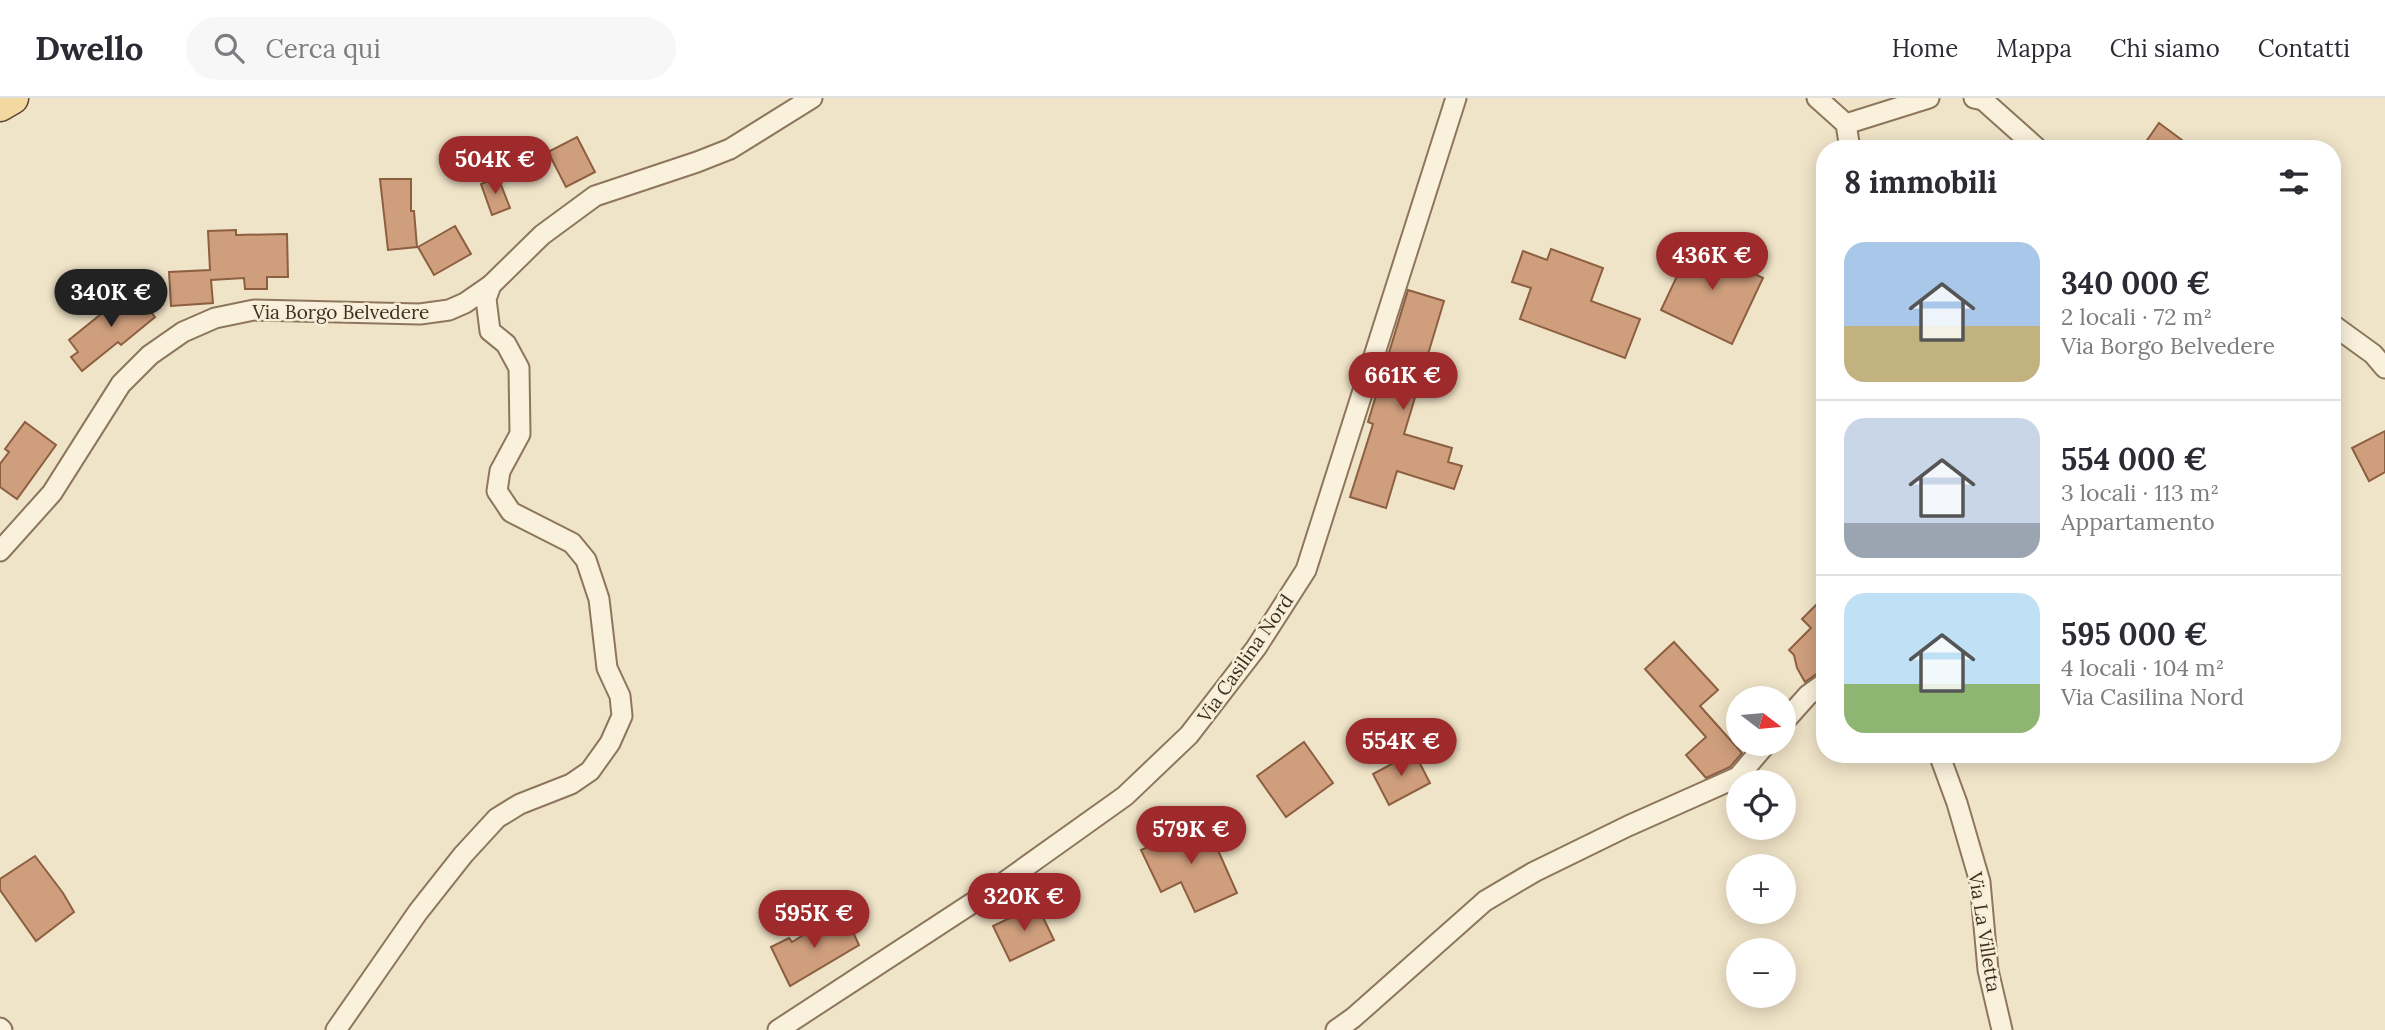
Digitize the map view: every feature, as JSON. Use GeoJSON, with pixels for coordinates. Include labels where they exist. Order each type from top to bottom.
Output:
{"type":"FeatureCollection","features":[{"type":"Feature","properties":{"kind":"main road"},"geometry":{"type":"LineString","coordinates":[[0,105],[12,98]]}},
{"type":"Feature","properties":{"kind":"street","name":"Via Borgo Belvedere"},"geometry":{"type":"LineString","coordinates":[[0,551],[59,483],[104,407],[121,384],[150,355],[183,332],[215,318],[254,310],[420,314],[439,312],[465,303],[491,285],[542,234],[594,196],[730,149],[812,98]]}},
{"type":"Feature","properties":{"kind":"street","name":"Via Casilina Nord"},"geometry":{"type":"LineString","coordinates":[[778,1030],[1003,883],[1125,796],[1189,735],[1256,648],[1306,570],[1456,98]]}},
{"type":"Feature","properties":{"kind":"street"},"geometry":{"type":"LineString","coordinates":[[1817,98],[1846,124],[1849,140]]}},
{"type":"Feature","properties":{"kind":"street"},"geometry":{"type":"LineString","coordinates":[[1846,124],[1929,98]]}},
{"type":"Feature","properties":{"kind":"street"},"geometry":{"type":"LineString","coordinates":[[1974,98],[1983,100],[2028,140]]}},
{"type":"Feature","properties":{"kind":"street"},"geometry":{"type":"LineString","coordinates":[[336,1030],[418,912],[463,855],[497,818],[520,804],[571,784],[590,771],[610,743],[622,716],[620,696],[607,668],[599,599],[586,560],[572,543],[511,512],[497,491],[500,471],[520,435],[519,368],[506,344],[490,331],[486,299],[491,285]]}},
{"type":"Feature","properties":{"kind":"street"},"geometry":{"type":"LineString","coordinates":[[2341,331],[2373,354],[2385,368]]}},
{"type":"Feature","properties":{"kind":"street"},"geometry":{"type":"LineString","coordinates":[[1796,708],[1816,689]]}},
{"type":"Feature","properties":{"kind":"street"},"geometry":{"type":"LineString","coordinates":[[1336,1030],[1485,901],[1534,872],[1738,777],[1756,756]]}},
{"type":"Feature","properties":{"kind":"street","name":"Via La Villetta"},"geometry":{"type":"LineString","coordinates":[[1942,763],[1980,882],[1988,970],[2002,1030]]}},
{"type":"Feature","properties":{"kind":"building"},"geometry":{"type":"Polygon","coordinates":[[[2159,123],[2182,140],[2147,140],[2159,123]]]}},
{"type":"Feature","properties":{"kind":"building"},"geometry":{"type":"Polygon","coordinates":[[[577,137],[595,172],[566,187],[548,152],[577,137]]]}},
{"type":"Feature","properties":{"kind":"building"},"geometry":{"type":"Polygon","coordinates":[[[498,177],[510,208],[492,215],[481,184],[498,177]]]}},
{"type":"Feature","properties":{"kind":"building"},"geometry":{"type":"Polygon","coordinates":[[[380,179],[411,179],[411,211],[414,211],[417,247],[388,250],[380,179]]]}},
{"type":"Feature","properties":{"kind":"building"},"geometry":{"type":"Polygon","coordinates":[[[455,226],[471,254],[434,275],[418,247],[455,226]]]}},
{"type":"Feature","properties":{"kind":"building"},"geometry":{"type":"Polygon","coordinates":[[[236,230],[236,235],[287,234],[288,277],[267,277],[267,289],[245,289],[244,278],[211,280],[213,303],[171,306],[169,272],[210,270],[208,231],[236,230]]]}},
{"type":"Feature","properties":{"kind":"building"},"geometry":{"type":"Polygon","coordinates":[[[1696,236],[1725,250],[1721,257],[1763,278],[1732,344],[1661,310],[1696,236]]]}},
{"type":"Feature","properties":{"kind":"building"},"geometry":{"type":"Polygon","coordinates":[[[1551,249],[1603,268],[1591,301],[1640,319],[1625,358],[1520,319],[1531,288],[1512,282],[1523,251],[1547,260],[1551,249]]]}},
{"type":"Feature","properties":{"kind":"building"},"geometry":{"type":"Polygon","coordinates":[[[132,289],[155,317],[121,345],[118,342],[82,371],[71,357],[78,352],[69,340],[132,289]]]}},
{"type":"Feature","properties":{"kind":"building"},"geometry":{"type":"Polygon","coordinates":[[[1408,290],[1444,301],[1404,434],[1452,448],[1448,462],[1462,466],[1454,489],[1397,471],[1386,508],[1350,497],[1373,424],[1368,422],[1408,290]]]}},
{"type":"Feature","properties":{"kind":"building"},"geometry":{"type":"Polygon","coordinates":[[[25,422],[56,445],[17,499],[0,487],[0,464],[9,452],[5,449],[25,422]]]}},
{"type":"Feature","properties":{"kind":"building"},"geometry":{"type":"Polygon","coordinates":[[[2385,431],[2385,472],[2369,481],[2352,448],[2385,431]]]}},
{"type":"Feature","properties":{"kind":"building"},"geometry":{"type":"Polygon","coordinates":[[[1816,605],[1816,674],[1805,682],[1797,668],[1794,655],[1789,650],[1811,628],[1802,619],[1816,605]]]}},
{"type":"Feature","properties":{"kind":"building"},"geometry":{"type":"Polygon","coordinates":[[[1674,642],[1718,690],[1700,706],[1726,735],[1726,756],[1739,756],[1730,767],[1706,778],[1686,755],[1706,737],[1645,669],[1674,642]]]}},
{"type":"Feature","properties":{"kind":"building"},"geometry":{"type":"Polygon","coordinates":[[[1304,742],[1333,783],[1286,817],[1257,776],[1304,742]]]}},
{"type":"Feature","properties":{"kind":"building"},"geometry":{"type":"Polygon","coordinates":[[[1414,752],[1430,783],[1389,805],[1373,774],[1414,752]]]}},
{"type":"Feature","properties":{"kind":"building"},"geometry":{"type":"Polygon","coordinates":[[[1205,821],[1237,893],[1195,912],[1181,882],[1161,892],[1141,850],[1205,821]]]}},
{"type":"Feature","properties":{"kind":"building"},"geometry":{"type":"Polygon","coordinates":[[[35,856],[74,912],[36,941],[0,890],[0,879],[35,856]]]}},
{"type":"Feature","properties":{"kind":"building"},"geometry":{"type":"Polygon","coordinates":[[[1037,905],[1054,940],[1010,961],[993,926],[1037,905]]]}},
{"type":"Feature","properties":{"kind":"building"},"geometry":{"type":"Polygon","coordinates":[[[846,917],[859,945],[790,986],[771,947],[789,938],[792,942],[823,923],[827,929],[846,917]]]}}]}
